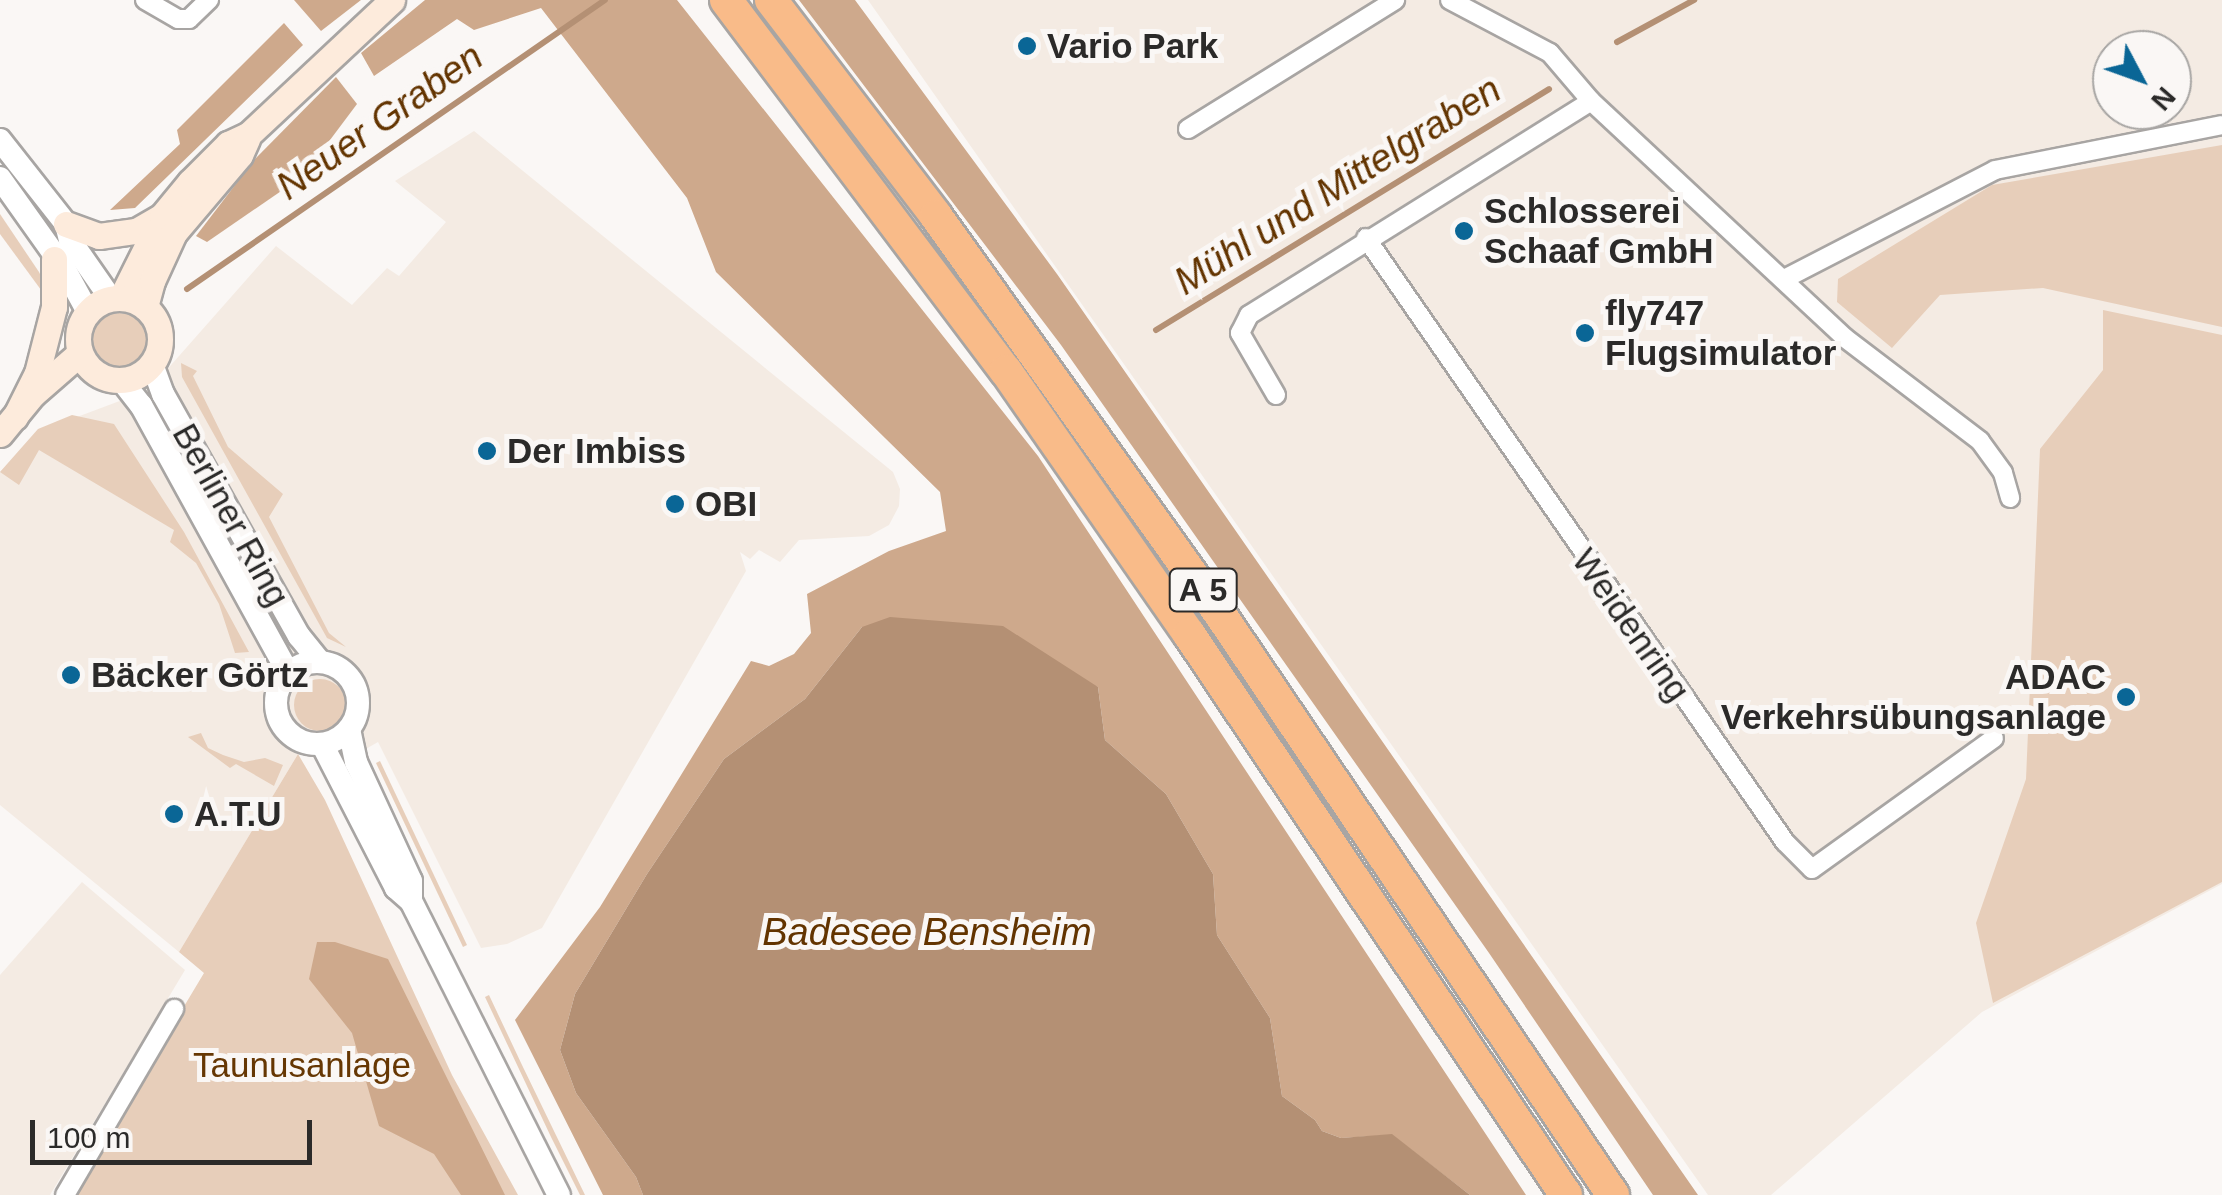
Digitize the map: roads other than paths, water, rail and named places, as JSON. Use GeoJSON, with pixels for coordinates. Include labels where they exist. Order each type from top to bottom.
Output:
{"type":"FeatureCollection","features":[{"type":"Feature","properties":{"kind":"highway","name":"A 5"},"geometry":{"type":"LineString","coordinates":[[726,0],[1006,371],[1190,634],[1566,1195]]}},
{"type":"Feature","properties":{"kind":"highway","name":"A 5"},"geometry":{"type":"LineString","coordinates":[[771,0],[947,231],[1222,617],[1613,1195]]}},
{"type":"Feature","properties":{"kind":"main road"},"geometry":{"type":"LineString","coordinates":[[66,224],[99,236],[136,231],[162,216],[228,144],[249,134],[392,0]]}},
{"type":"Feature","properties":{"kind":"main road"},"geometry":{"type":"LineString","coordinates":[[88,363],[80,324],[88,312],[126,301],[152,281],[174,233],[240,156],[249,134]]}},
{"type":"Feature","properties":{"kind":"main road"},"geometry":{"type":"LineString","coordinates":[[126,301],[162,216]]}},
{"type":"Feature","properties":{"kind":"main road"},"geometry":{"type":"LineString","coordinates":[[14,419],[37,372],[54,307],[54,258]]}},
{"type":"Feature","properties":{"kind":"main road","name":"Berliner Ring"},"geometry":{"type":"LineString","coordinates":[[126,301],[160,334],[152,364]]}},
{"type":"Feature","properties":{"kind":"main road"},"geometry":{"type":"LineString","coordinates":[[14,419],[88,363]]}},
{"type":"Feature","properties":{"kind":"main road"},"geometry":{"type":"LineString","coordinates":[[88,363],[122,380],[139,376],[152,364]]}},
{"type":"Feature","properties":{"kind":"street"},"geometry":{"type":"LineString","coordinates":[[145,0],[178,19],[189,18],[209,0]]}},
{"type":"Feature","properties":{"kind":"street"},"geometry":{"type":"LineString","coordinates":[[1188,129],[1394,0]]}},
{"type":"Feature","properties":{"kind":"street"},"geometry":{"type":"LineString","coordinates":[[1450,0],[1550,53],[1592,100],[1845,338],[1980,441],[2004,472],[2010,498]]}},
{"type":"Feature","properties":{"kind":"street"},"geometry":{"type":"LineString","coordinates":[[1276,395],[1240,333],[1242,323],[1366,238],[1592,100]]}},
{"type":"Feature","properties":{"kind":"street"},"geometry":{"type":"LineString","coordinates":[[1784,280],[1995,170],[2222,126]]}},
{"type":"Feature","properties":{"kind":"street","name":"Berliner Ring"},"geometry":{"type":"LineString","coordinates":[[0,140],[66,224],[70,240],[126,301]]}},
{"type":"Feature","properties":{"kind":"street"},"geometry":{"type":"LineString","coordinates":[[0,178],[76,287],[88,312]]}},
{"type":"Feature","properties":{"kind":"street","name":"Weidenring"},"geometry":{"type":"LineString","coordinates":[[1366,238],[1775,828],[1812,869],[1994,738]]}},
{"type":"Feature","properties":{"kind":"street","name":"Berliner Ring"},"geometry":{"type":"LineString","coordinates":[[152,364],[172,411],[299,636],[320,662],[334,666],[354,685],[356,714],[348,729],[356,762],[411,881],[412,900],[559,1195]]}},
{"type":"Feature","properties":{"kind":"street","name":"Berliner Ring"},"geometry":{"type":"LineString","coordinates":[[122,380],[141,405],[289,674]]}},
{"type":"Feature","properties":{"kind":"street"},"geometry":{"type":"LineString","coordinates":[[320,662],[303,664],[289,674],[277,696],[279,718],[296,738],[322,744],[348,729]]}},
{"type":"Feature","properties":{"kind":"street","name":"Berliner Ring"},"geometry":{"type":"LineString","coordinates":[[322,744],[396,888],[412,900]]}},
{"type":"Feature","properties":{"kind":"street"},"geometry":{"type":"LineString","coordinates":[[65,1195],[174,1009]]}},
{"type":"Feature","properties":{"kind":"water","name":"Badesee Bensheim"},"geometry":{"type":"Polygon","coordinates":[[[890,617],[1003,626],[1098,687],[1105,740],[1166,794],[1213,874],[1217,935],[1270,1018],[1282,1096],[1315,1120],[1322,1131],[1341,1138],[1392,1134],[1470,1195],[643,1195],[636,1177],[576,1093],[560,1050],[575,994],[647,874],[724,759],[805,699],[862,627],[890,617]]]}},
{"type":"Feature","properties":{"kind":"waterway","name":"Neuer Graben"},"geometry":{"type":"LineString","coordinates":[[187,289],[605,0]]}},
{"type":"Feature","properties":{"kind":"waterway","name":"Mühl und Mittelgraben"},"geometry":{"type":"LineString","coordinates":[[1617,42],[1694,0]]}},
{"type":"Feature","properties":{"kind":"waterway","name":"Mühl und Mittelgraben"},"geometry":{"type":"LineString","coordinates":[[1156,330],[1549,89]]}},
{"type":"Feature","properties":{"kind":"place","name":"Vario Park"},"geometry":{"type":"Point","coordinates":[1027,46]}},
{"type":"Feature","properties":{"kind":"place","name":"Schlosserei Schaaf GmbH"},"geometry":{"type":"Point","coordinates":[1464,231]}},
{"type":"Feature","properties":{"kind":"place","name":"fly747 Flugsimulator"},"geometry":{"type":"Point","coordinates":[1585,333]}},
{"type":"Feature","properties":{"kind":"place","name":"Der Imbiss"},"geometry":{"type":"Point","coordinates":[487,451]}},
{"type":"Feature","properties":{"kind":"place","name":"OBI"},"geometry":{"type":"Point","coordinates":[675,504]}},
{"type":"Feature","properties":{"kind":"place","name":"Bäcker Görtz"},"geometry":{"type":"Point","coordinates":[71,675]}},
{"type":"Feature","properties":{"kind":"place","name":"ADAC Verkehrsübungsanlage"},"geometry":{"type":"Point","coordinates":[2126,697]}},
{"type":"Feature","properties":{"kind":"place","name":"A.T.U"},"geometry":{"type":"Point","coordinates":[174,814]}},
{"type":"Feature","properties":{"kind":"park label","name":"Taunusanlage"},"geometry":{"type":"Point","coordinates":[302,1065]}}]}
